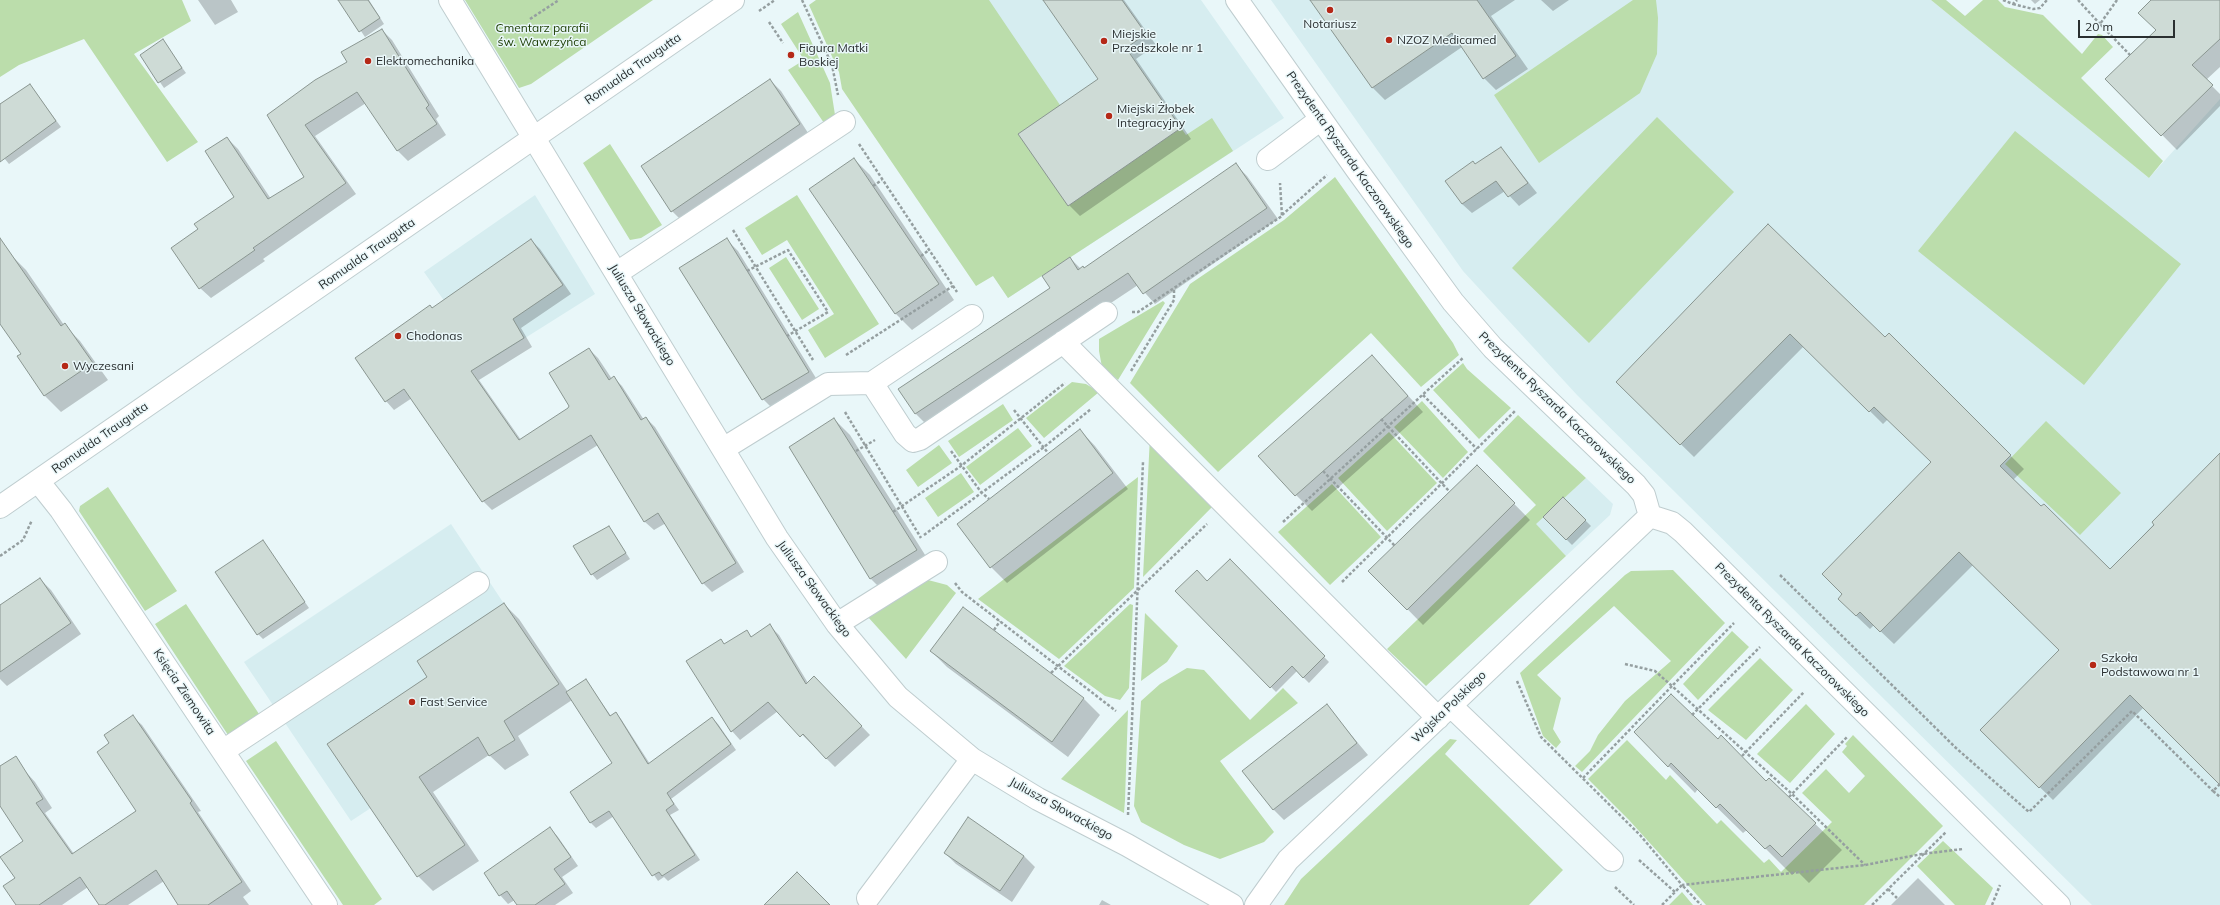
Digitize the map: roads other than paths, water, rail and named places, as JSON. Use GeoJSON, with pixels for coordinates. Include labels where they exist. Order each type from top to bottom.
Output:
{"type":"FeatureCollection","features":[{"type":"Feature","properties":{"kind":"street","name":"Juliusza Słowackiego"},"geometry":{"type":"LineString","coordinates":[[450,0],[535,137],[777,538],[837,624],[898,697],[972,759],[1038,799],[1127,845],[1232,905]]}},
{"type":"Feature","properties":{"kind":"street","name":"Romualda Traugutta"},"geometry":{"type":"LineString","coordinates":[[0,507],[733,0]]}},
{"type":"Feature","properties":{"kind":"street","name":"Prezydenta Ryszarda Kaczorowskiego"},"geometry":{"type":"LineString","coordinates":[[1237,0],[1321,119],[1454,302],[1493,348],[1636,485],[1644,495],[1650,516],[1672,523],[1683,532],[2059,905]]}},
{"type":"Feature","properties":{"kind":"street"},"geometry":{"type":"LineString","coordinates":[[1268,159],[1321,119]]}},
{"type":"Feature","properties":{"kind":"street"},"geometry":{"type":"LineString","coordinates":[[617,273],[844,122]]}},
{"type":"Feature","properties":{"kind":"street"},"geometry":{"type":"LineString","coordinates":[[872,383],[902,430],[913,441],[920,439],[937,430],[997,387],[1106,313]]}},
{"type":"Feature","properties":{"kind":"street"},"geometry":{"type":"LineString","coordinates":[[723,448],[828,384],[872,383],[972,316]]}},
{"type":"Feature","properties":{"kind":"street"},"geometry":{"type":"LineString","coordinates":[[1062,342],[1226,506],[1444,712],[1612,860]]}},
{"type":"Feature","properties":{"kind":"street","name":"Księcia Ziemowita"},"geometry":{"type":"LineString","coordinates":[[38,482],[61,510],[326,905]]}},
{"type":"Feature","properties":{"kind":"street","name":"Wojska Polskiego"},"geometry":{"type":"LineString","coordinates":[[1256,905],[1288,860],[1650,516]]}},
{"type":"Feature","properties":{"kind":"street"},"geometry":{"type":"LineString","coordinates":[[837,624],[936,562]]}},
{"type":"Feature","properties":{"kind":"street"},"geometry":{"type":"LineString","coordinates":[[224,751],[478,583]]}},
{"type":"Feature","properties":{"kind":"street"},"geometry":{"type":"LineString","coordinates":[[868,898],[972,759]]}},
{"type":"Feature","properties":{"kind":"place","name":"Notariusz"},"geometry":{"type":"Point","coordinates":[1330,10]}},
{"type":"Feature","properties":{"kind":"place","name":"NZOZ Medicamed"},"geometry":{"type":"Point","coordinates":[1389,40]}},
{"type":"Feature","properties":{"kind":"place","name":"Miejskie Przedszkole nr 1"},"geometry":{"type":"Point","coordinates":[1104,41]}},
{"type":"Feature","properties":{"kind":"place","name":"Figura Matki Boskiej"},"geometry":{"type":"Point","coordinates":[791,55]}},
{"type":"Feature","properties":{"kind":"place","name":"Elektromechanika"},"geometry":{"type":"Point","coordinates":[368,61]}},
{"type":"Feature","properties":{"kind":"place","name":"Miejski Żłobek Integracyjny"},"geometry":{"type":"Point","coordinates":[1109,116]}},
{"type":"Feature","properties":{"kind":"place","name":"Chodonas"},"geometry":{"type":"Point","coordinates":[398,336]}},
{"type":"Feature","properties":{"kind":"place","name":"Wyczesani"},"geometry":{"type":"Point","coordinates":[65,366]}},
{"type":"Feature","properties":{"kind":"place","name":"Szkoła Podstawowa nr 1"},"geometry":{"type":"Point","coordinates":[2093,665]}},
{"type":"Feature","properties":{"kind":"place","name":"Fast Service"},"geometry":{"type":"Point","coordinates":[412,702]}},
{"type":"Feature","properties":{"kind":"park label","name":"Cmentarz parafii św. Wawrzyńca"},"geometry":{"type":"Point","coordinates":[542,35]}}]}
